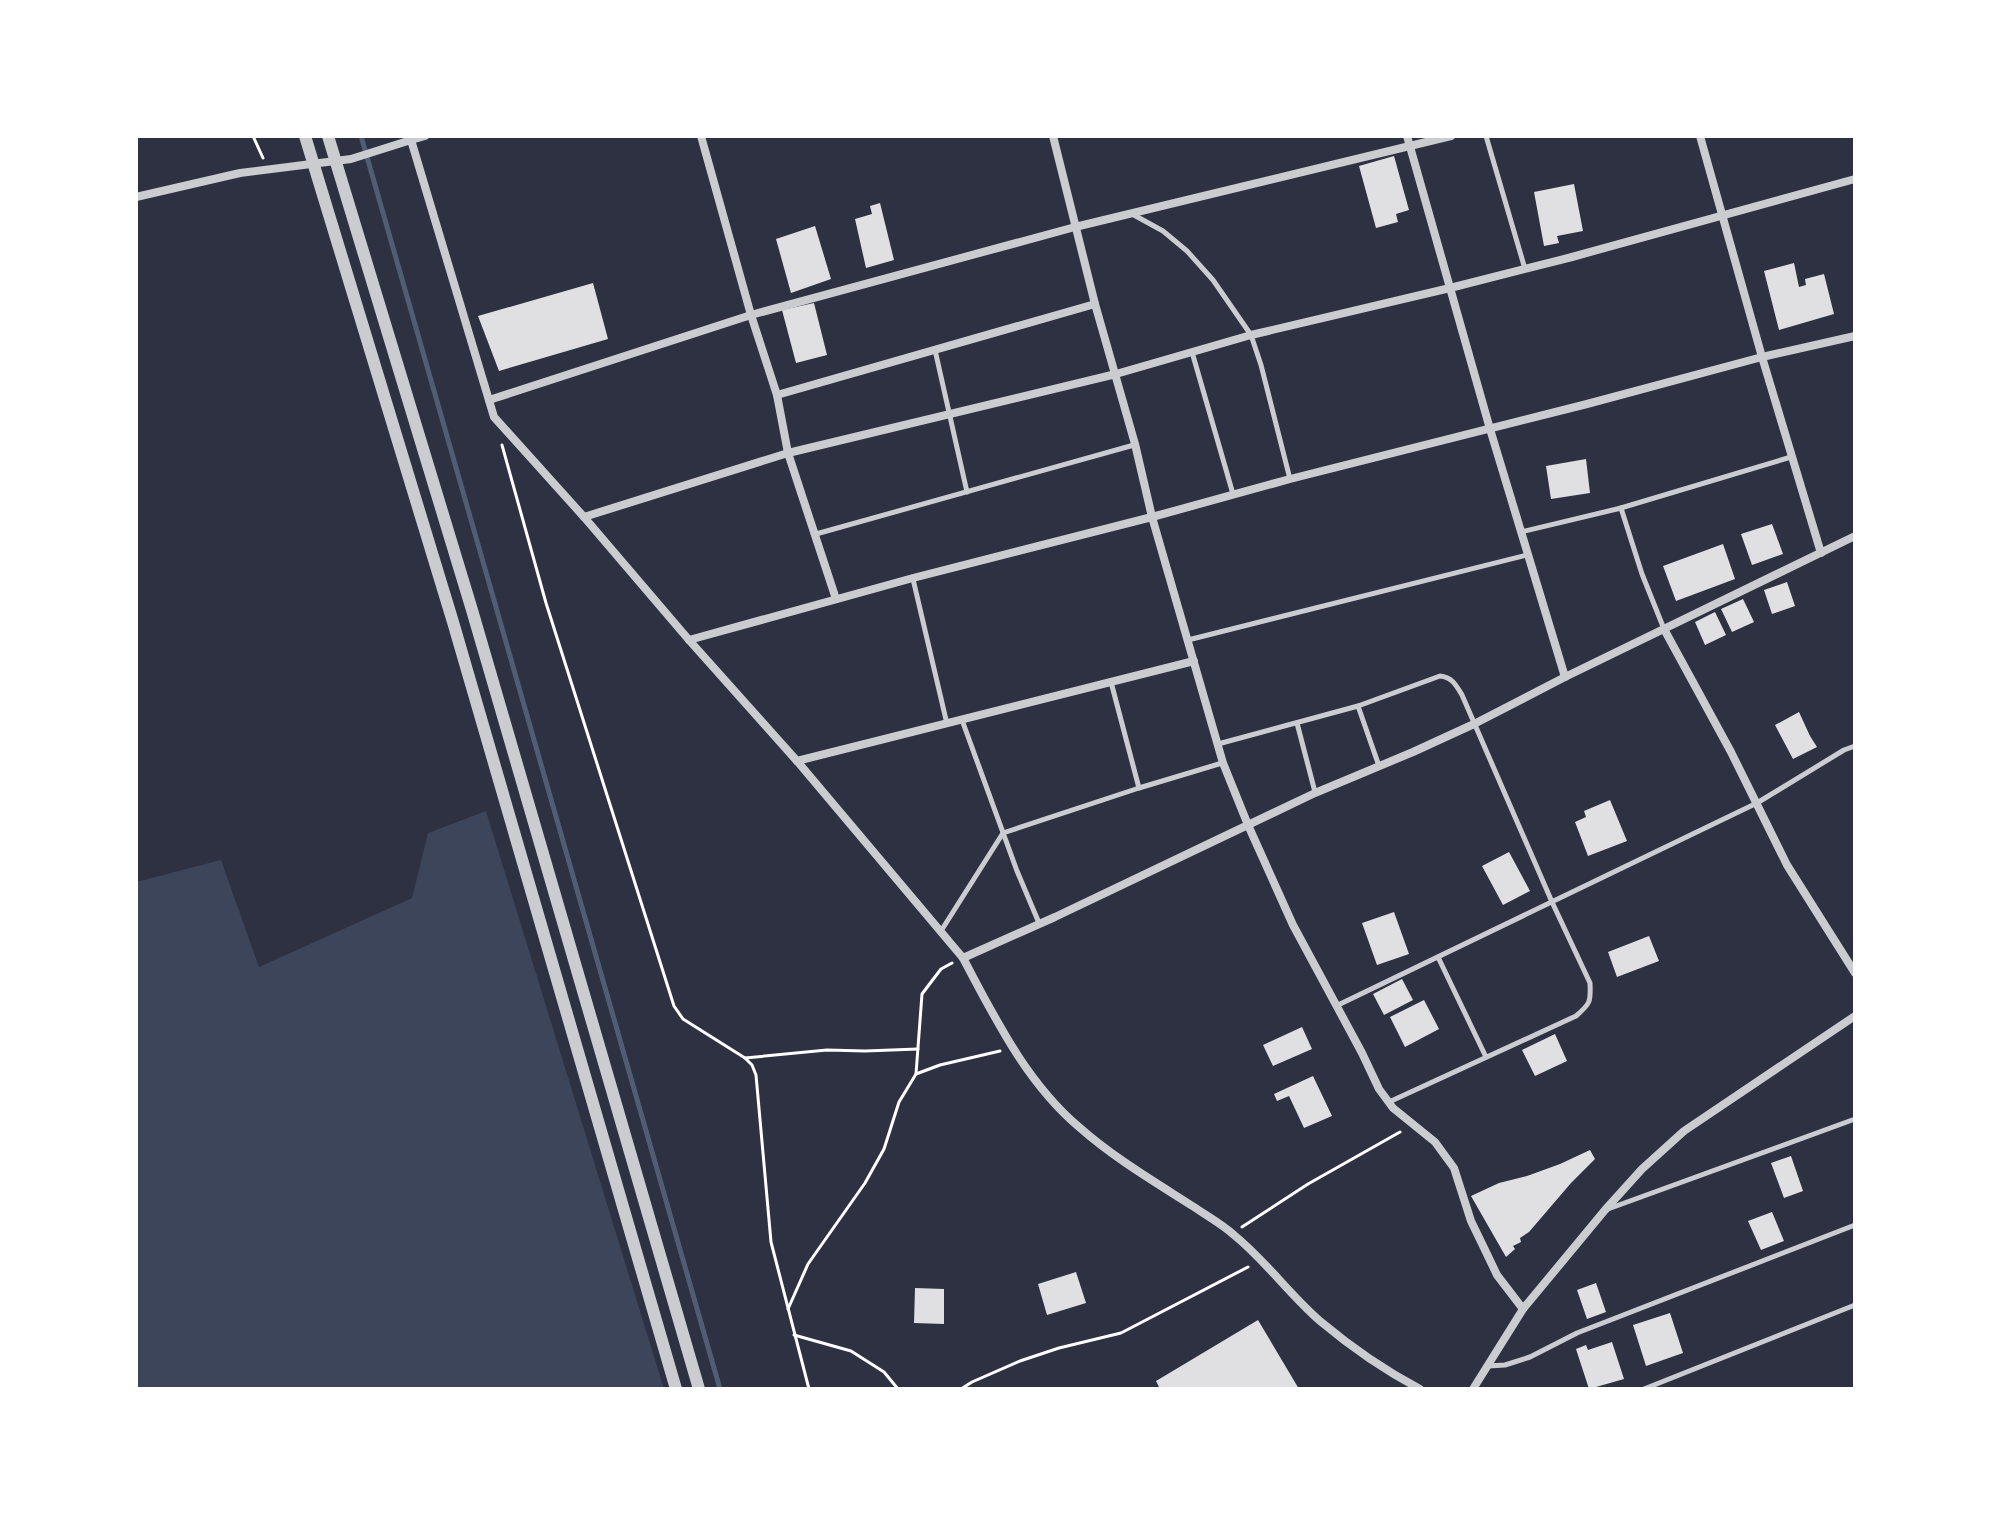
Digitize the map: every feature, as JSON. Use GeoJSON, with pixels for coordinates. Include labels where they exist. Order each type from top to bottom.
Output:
{"type":"FeatureCollection","features":[{"type":"Feature","properties":{"kind":"street"},"geometry":{"type":"LineString","coordinates":[[305,136],[453,622],[676,1389]]}},
{"type":"Feature","properties":{"kind":"street"},"geometry":{"type":"LineString","coordinates":[[328,136],[472,610],[699,1389]]}},
{"type":"Feature","properties":{"kind":"street"},"geometry":{"type":"LineString","coordinates":[[136,197],[227,176],[351,159],[425,136]]}},
{"type":"Feature","properties":{"kind":"street"},"geometry":{"type":"LineString","coordinates":[[701,136],[751,315],[777,395],[788,453],[836,599]]}},
{"type":"Feature","properties":{"kind":"street"},"geometry":{"type":"LineString","coordinates":[[1053,136],[1152,517],[1223,763],[1293,925],[1379,1089],[1393,1108],[1435,1142],[1454,1168],[1471,1221],[1497,1275],[1523,1309]]}},
{"type":"Feature","properties":{"kind":"street"},"geometry":{"type":"LineString","coordinates":[[1407,136],[1490,429],[1565,677]]}},
{"type":"Feature","properties":{"kind":"street"},"geometry":{"type":"LineString","coordinates":[[489,400],[751,315],[1075,227],[1451,136]]}},
{"type":"Feature","properties":{"kind":"street"},"geometry":{"type":"LineString","coordinates":[[1700,136],[1821,553]]}},
{"type":"Feature","properties":{"kind":"street"},"geometry":{"type":"LineString","coordinates":[[411,140],[494,417],[797,761],[963,958],[1012,1048],[1050,1098],[1077,1126],[1109,1150],[1232,1233],[1319,1320],[1386,1371],[1420,1389]]}},
{"type":"Feature","properties":{"kind":"street"},"geometry":{"type":"LineString","coordinates":[[584,517],[788,453],[1116,374],[1251,335],[1525,269],[1855,179]]}},
{"type":"Feature","properties":{"kind":"street"},"geometry":{"type":"LineString","coordinates":[[777,395],[1095,304]]}},
{"type":"Feature","properties":{"kind":"street"},"geometry":{"type":"LineString","coordinates":[[689,640],[1290,479],[1762,357],[1855,336]]}},
{"type":"Feature","properties":{"kind":"street"},"geometry":{"type":"LineString","coordinates":[[963,958],[1315,793],[1474,724],[1855,536]]}},
{"type":"Feature","properties":{"kind":"street"},"geometry":{"type":"LineString","coordinates":[[1664,629],[1787,865],[1855,973]]}},
{"type":"Feature","properties":{"kind":"street"},"geometry":{"type":"LineString","coordinates":[[797,761],[1194,661]]}},
{"type":"Feature","properties":{"kind":"street"},"geometry":{"type":"LineString","coordinates":[[1473,1389],[1523,1309],[1642,1169],[1684,1131],[1855,1016]]}},
{"type":"Feature","properties":{"kind":"lane"},"geometry":{"type":"LineString","coordinates":[[1486,136],[1525,269]]}},
{"type":"Feature","properties":{"kind":"lane"},"geometry":{"type":"LineString","coordinates":[[1131,214],[1163,231],[1187,251],[1221,290],[1251,335],[1290,479]]}},
{"type":"Feature","properties":{"kind":"lane"},"geometry":{"type":"LineString","coordinates":[[935,350],[967,492]]}},
{"type":"Feature","properties":{"kind":"lane"},"geometry":{"type":"LineString","coordinates":[[1192,351],[1233,494]]}},
{"type":"Feature","properties":{"kind":"lane"},"geometry":{"type":"LineString","coordinates":[[816,534],[1135,444]]}},
{"type":"Feature","properties":{"kind":"lane"},"geometry":{"type":"LineString","coordinates":[[1521,532],[1621,508],[1791,457]]}},
{"type":"Feature","properties":{"kind":"lane"},"geometry":{"type":"LineString","coordinates":[[1621,508],[1664,629]]}},
{"type":"Feature","properties":{"kind":"lane"},"geometry":{"type":"LineString","coordinates":[[1188,640],[1527,555]]}},
{"type":"Feature","properties":{"kind":"lane"},"geometry":{"type":"LineString","coordinates":[[913,578],[947,724]]}},
{"type":"Feature","properties":{"kind":"lane"},"geometry":{"type":"LineString","coordinates":[[1218,744],[1358,706],[1440,676],[1454,681],[1462,695],[1590,983],[1591,995],[1588,1005],[1576,1016],[1389,1102]]}},
{"type":"Feature","properties":{"kind":"lane"},"geometry":{"type":"LineString","coordinates":[[1111,682],[1139,788]]}},
{"type":"Feature","properties":{"kind":"lane"},"geometry":{"type":"LineString","coordinates":[[1358,706],[1379,766]]}},
{"type":"Feature","properties":{"kind":"lane"},"geometry":{"type":"LineString","coordinates":[[962,719],[1039,923]]}},
{"type":"Feature","properties":{"kind":"lane"},"geometry":{"type":"LineString","coordinates":[[1297,723],[1315,793]]}},
{"type":"Feature","properties":{"kind":"lane"},"geometry":{"type":"LineString","coordinates":[[1336,1006],[1757,803],[1855,746]]}},
{"type":"Feature","properties":{"kind":"lane"},"geometry":{"type":"LineString","coordinates":[[941,932],[1003,833],[1223,763]]}},
{"type":"Feature","properties":{"kind":"lane"},"geometry":{"type":"LineString","coordinates":[[1438,957],[1486,1057]]}},
{"type":"Feature","properties":{"kind":"lane"},"geometry":{"type":"LineString","coordinates":[[1605,1210],[1855,1119]]}},
{"type":"Feature","properties":{"kind":"lane"},"geometry":{"type":"LineString","coordinates":[[1488,1366],[1505,1365],[1530,1357],[1577,1333],[1855,1225]]}},
{"type":"Feature","properties":{"kind":"lane"},"geometry":{"type":"LineString","coordinates":[[1644,1389],[1855,1305]]}},
{"type":"Feature","properties":{"kind":"path"},"geometry":{"type":"LineString","coordinates":[[253,136],[268,169]]}},
{"type":"Feature","properties":{"kind":"path"},"geometry":{"type":"LineString","coordinates":[[502,446],[546,603],[674,1006],[683,1019],[745,1058],[756,1075],[771,1242],[809,1389]]}},
{"type":"Feature","properties":{"kind":"path"},"geometry":{"type":"LineString","coordinates":[[136,485],[136,497]]}},
{"type":"Feature","properties":{"kind":"path"},"geometry":{"type":"LineString","coordinates":[[788,1309],[808,1264],[865,1183],[884,1149],[899,1102],[916,1074],[922,994],[941,969],[963,958]]}},
{"type":"Feature","properties":{"kind":"path"},"geometry":{"type":"LineString","coordinates":[[916,1074],[940,1065],[1012,1048]]}},
{"type":"Feature","properties":{"kind":"path"},"geometry":{"type":"LineString","coordinates":[[745,1058],[827,1050],[918,1049]]}},
{"type":"Feature","properties":{"kind":"path"},"geometry":{"type":"LineString","coordinates":[[1232,1233],[1308,1184],[1413,1124]]}},
{"type":"Feature","properties":{"kind":"path"},"geometry":{"type":"LineString","coordinates":[[961,1389],[1020,1361],[1121,1333],[1262,1260]]}},
{"type":"Feature","properties":{"kind":"path"},"geometry":{"type":"LineString","coordinates":[[794,1335],[851,1351],[884,1372],[898,1389]]}},
{"type":"Feature","properties":{"kind":"shaded area"},"geometry":{"type":"Polygon","coordinates":[[[486,811],[664,1389],[136,1389],[136,882],[221,860],[259,967],[412,898],[428,833],[486,811]]]}},
{"type":"Feature","properties":{"kind":"building"},"geometry":{"type":"Polygon","coordinates":[[[1394,156],[1409,210],[1396,214],[1398,222],[1376,228],[1359,166],[1394,156]]]}},
{"type":"Feature","properties":{"kind":"building"},"geometry":{"type":"Polygon","coordinates":[[[1574,184],[1583,231],[1557,236],[1559,243],[1544,246],[1534,192],[1574,184]]]}},
{"type":"Feature","properties":{"kind":"building"},"geometry":{"type":"Polygon","coordinates":[[[880,203],[894,260],[866,268],[855,219],[872,214],[870,206],[880,203]]]}},
{"type":"Feature","properties":{"kind":"building"},"geometry":{"type":"Polygon","coordinates":[[[815,226],[831,279],[791,293],[776,239],[815,226]]]}},
{"type":"Feature","properties":{"kind":"building"},"geometry":{"type":"Polygon","coordinates":[[[1794,263],[1799,287],[1806,285],[1805,279],[1824,274],[1834,314],[1779,330],[1764,271],[1794,263]]]}},
{"type":"Feature","properties":{"kind":"building"},"geometry":{"type":"Polygon","coordinates":[[[593,283],[608,339],[499,371],[478,316],[593,283]]]}},
{"type":"Feature","properties":{"kind":"building"},"geometry":{"type":"Polygon","coordinates":[[[814,303],[827,355],[796,363],[782,310],[814,303]]]}},
{"type":"Feature","properties":{"kind":"building"},"geometry":{"type":"Polygon","coordinates":[[[1586,459],[1590,493],[1551,499],[1546,466],[1586,459]]]}},
{"type":"Feature","properties":{"kind":"building"},"geometry":{"type":"Polygon","coordinates":[[[1772,524],[1783,554],[1752,565],[1741,534],[1772,524]]]}},
{"type":"Feature","properties":{"kind":"building"},"geometry":{"type":"Polygon","coordinates":[[[1723,544],[1735,579],[1676,601],[1663,566],[1723,544]]]}},
{"type":"Feature","properties":{"kind":"building"},"geometry":{"type":"Polygon","coordinates":[[[1787,582],[1795,606],[1772,614],[1764,590],[1787,582]]]}},
{"type":"Feature","properties":{"kind":"building"},"geometry":{"type":"Polygon","coordinates":[[[1743,599],[1754,622],[1732,632],[1721,609],[1743,599]]]}},
{"type":"Feature","properties":{"kind":"building"},"geometry":{"type":"Polygon","coordinates":[[[1715,612],[1726,635],[1705,645],[1695,622],[1715,612]]]}},
{"type":"Feature","properties":{"kind":"building"},"geometry":{"type":"Polygon","coordinates":[[[1799,712],[1817,747],[1793,759],[1775,725],[1799,712]]]}},
{"type":"Feature","properties":{"kind":"building"},"geometry":{"type":"Polygon","coordinates":[[[1610,800],[1627,841],[1588,856],[1575,822],[1586,817],[1584,811],[1610,800]]]}},
{"type":"Feature","properties":{"kind":"building"},"geometry":{"type":"Polygon","coordinates":[[[1509,852],[1530,891],[1503,905],[1482,866],[1509,852]]]}},
{"type":"Feature","properties":{"kind":"building"},"geometry":{"type":"Polygon","coordinates":[[[1394,912],[1409,954],[1377,965],[1362,923],[1394,912]]]}},
{"type":"Feature","properties":{"kind":"building"},"geometry":{"type":"Polygon","coordinates":[[[1649,936],[1659,961],[1617,977],[1608,952],[1649,936]]]}},
{"type":"Feature","properties":{"kind":"building"},"geometry":{"type":"Polygon","coordinates":[[[1402,979],[1413,1000],[1384,1015],[1373,994],[1402,979]]]}},
{"type":"Feature","properties":{"kind":"building"},"geometry":{"type":"Polygon","coordinates":[[[1424,1000],[1439,1029],[1405,1047],[1390,1017],[1424,1000]]]}},
{"type":"Feature","properties":{"kind":"building"},"geometry":{"type":"Polygon","coordinates":[[[1302,1027],[1312,1049],[1273,1066],[1263,1045],[1302,1027]]]}},
{"type":"Feature","properties":{"kind":"building"},"geometry":{"type":"Polygon","coordinates":[[[1555,1034],[1567,1061],[1535,1076],[1522,1050],[1555,1034]]]}},
{"type":"Feature","properties":{"kind":"building"},"geometry":{"type":"Polygon","coordinates":[[[1313,1076],[1332,1116],[1304,1128],[1289,1096],[1277,1101],[1274,1094],[1313,1076]]]}},
{"type":"Feature","properties":{"kind":"building"},"geometry":{"type":"Polygon","coordinates":[[[1590,1150],[1595,1159],[1520,1238],[1521,1242],[1513,1246],[1515,1249],[1506,1257],[1471,1196],[1590,1150]]]}},
{"type":"Feature","properties":{"kind":"building"},"geometry":{"type":"Polygon","coordinates":[[[1791,1156],[1803,1191],[1784,1198],[1771,1163],[1791,1156]]]}},
{"type":"Feature","properties":{"kind":"building"},"geometry":{"type":"Polygon","coordinates":[[[1772,1212],[1784,1241],[1761,1250],[1748,1221],[1772,1212]]]}},
{"type":"Feature","properties":{"kind":"building"},"geometry":{"type":"Polygon","coordinates":[[[1076,1272],[1086,1303],[1047,1315],[1038,1284],[1076,1272]]]}},
{"type":"Feature","properties":{"kind":"building"},"geometry":{"type":"Polygon","coordinates":[[[1596,1283],[1606,1312],[1587,1319],[1577,1290],[1596,1283]]]}},
{"type":"Feature","properties":{"kind":"building"},"geometry":{"type":"Polygon","coordinates":[[[915,1288],[944,1289],[944,1324],[914,1323],[915,1288]]]}},
{"type":"Feature","properties":{"kind":"building"},"geometry":{"type":"Polygon","coordinates":[[[1670,1313],[1683,1353],[1646,1366],[1633,1325],[1670,1313]]]}},
{"type":"Feature","properties":{"kind":"building"},"geometry":{"type":"Polygon","coordinates":[[[1258,1320],[1299,1389],[1160,1389],[1156,1381],[1258,1320]]]}},
{"type":"Feature","properties":{"kind":"building"},"geometry":{"type":"Polygon","coordinates":[[[1612,1342],[1624,1379],[1589,1389],[1576,1349],[1586,1345],[1588,1350],[1612,1342]]]}},
{"type":"Feature","properties":{"kind":"waterway"},"geometry":{"type":"LineString","coordinates":[[361,136],[720,1389]]}}]}
